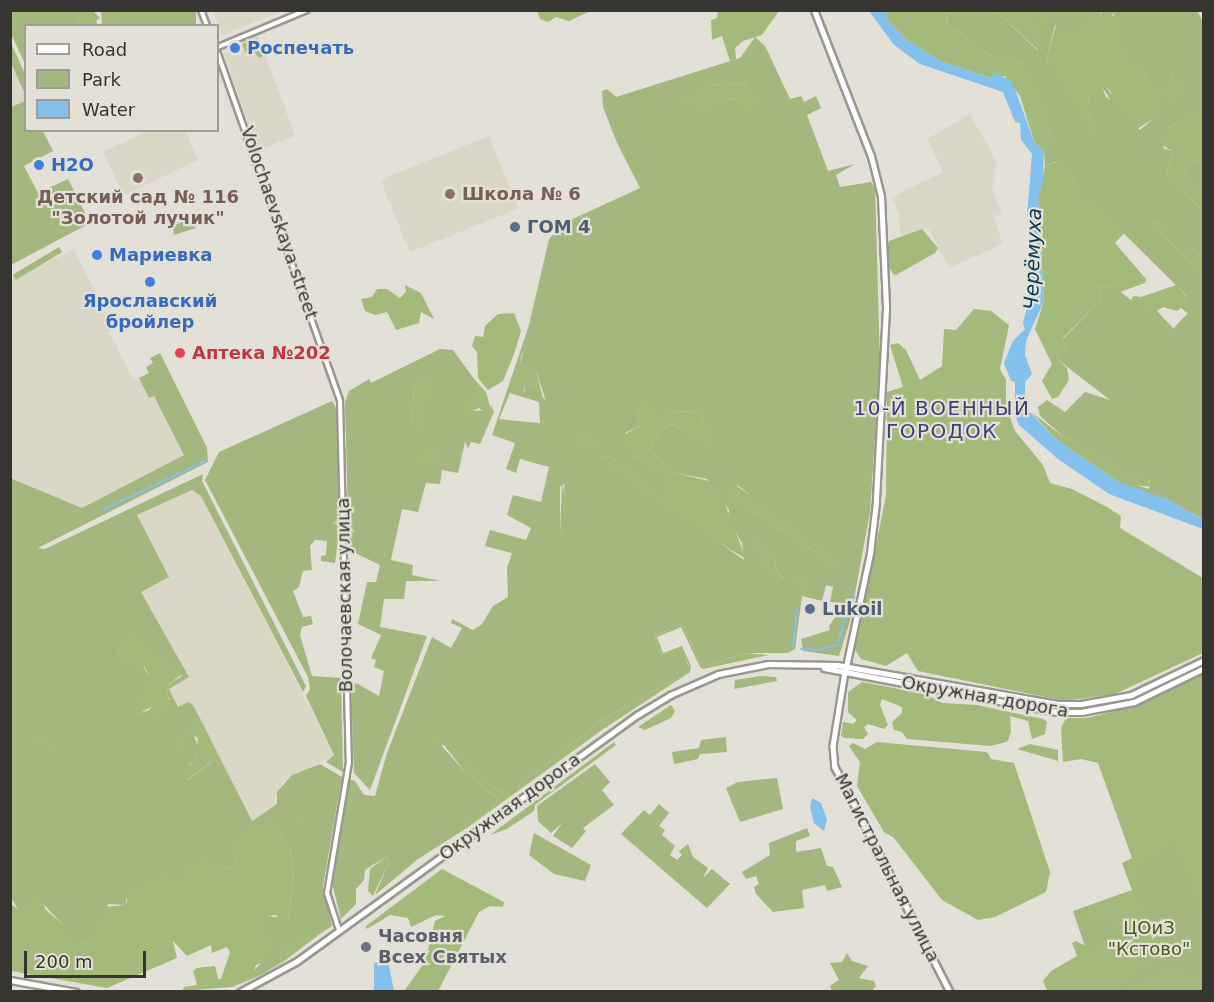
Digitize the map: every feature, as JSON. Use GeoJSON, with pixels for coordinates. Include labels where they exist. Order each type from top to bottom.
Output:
{"type":"FeatureCollection","features":[{"type":"Feature","properties":{"kind":"main road"},"geometry":{"type":"LineString","coordinates":[[815,13],[876,169],[881,204],[886,308],[876,502],[870,553],[846,669]]}},
{"type":"Feature","properties":{"kind":"main road","name":"Окружная дорога"},"geometry":{"type":"LineString","coordinates":[[240,992],[277,974],[340,931],[670,695],[735,669],[795,664],[846,669],[1058,704],[1081,705],[1131,695],[1203,660]]}},
{"type":"Feature","properties":{"kind":"main road","name":"Окружная дорога"},"geometry":{"type":"LineString","coordinates":[[846,669],[1057,712],[1081,712],[1134,702],[1203,668]]}},
{"type":"Feature","properties":{"kind":"main road","name":"Магистральная улица"},"geometry":{"type":"LineString","coordinates":[[846,669],[833,746],[835,767],[950,992]]}},
{"type":"Feature","properties":{"kind":"main road"},"geometry":{"type":"LineString","coordinates":[[10,980],[76,992]]}},
{"type":"Feature","properties":{"kind":"street"},"geometry":{"type":"LineString","coordinates":[[219,47],[307,10]]}},
{"type":"Feature","properties":{"kind":"street","name":"Volochaevskaya street"},"geometry":{"type":"LineString","coordinates":[[219,57],[337,388],[340,408]]}},
{"type":"Feature","properties":{"kind":"street","name":"Волочаевская улица"},"geometry":{"type":"LineString","coordinates":[[340,408],[349,761],[327,893],[340,931]]}},
{"type":"Feature","properties":{"kind":"shaded area"},"geometry":{"type":"Polygon","coordinates":[[[213,11],[283,11],[222,35],[213,11]]]}},
{"type":"Feature","properties":{"kind":"shaded area"},"geometry":{"type":"Polygon","coordinates":[[[258,35],[295,136],[258,150],[224,55],[229,47],[258,35]]]}},
{"type":"Feature","properties":{"kind":"shaded area"},"geometry":{"type":"Polygon","coordinates":[[[10,63],[24,90],[24,101],[11,107],[10,63]]]}},
{"type":"Feature","properties":{"kind":"shaded area"},"geometry":{"type":"Polygon","coordinates":[[[970,114],[997,162],[992,189],[1002,214],[993,216],[1003,244],[949,268],[928,228],[901,238],[899,215],[892,197],[943,172],[927,139],[970,114]]]}},
{"type":"Feature","properties":{"kind":"shaded area","name":"Детский сад № 116 \"Золотой лучик\""},"geometry":{"type":"Polygon","coordinates":[[[146,132],[185,132],[198,160],[124,195],[103,152],[146,132]]]}},
{"type":"Feature","properties":{"kind":"shaded area","name":"Школа № 6"},"geometry":{"type":"Polygon","coordinates":[[[489,136],[518,208],[410,252],[381,180],[489,136]]]}},
{"type":"Feature","properties":{"kind":"shaded area"},"geometry":{"type":"Polygon","coordinates":[[[74,250],[114,330],[109,332],[133,379],[138,377],[149,398],[154,395],[184,455],[82,508],[11,478],[11,278],[74,250]]]}},
{"type":"Feature","properties":{"kind":"shaded area"},"geometry":{"type":"Polygon","coordinates":[[[192,490],[201,496],[334,755],[283,782],[274,800],[277,804],[252,821],[168,689],[189,676],[141,592],[137,515],[192,490]]]}},
{"type":"Feature","properties":{"kind":"green space"},"geometry":{"type":"Polygon","coordinates":[[[593,10],[569,21],[556,17],[548,22],[540,19],[537,11],[593,10]]]}},
{"type":"Feature","properties":{"kind":"green space"},"geometry":{"type":"Polygon","coordinates":[[[718,10],[779,11],[762,35],[743,41],[735,48],[736,59],[730,61],[722,36],[712,40],[711,20],[717,18],[718,10]]]}},
{"type":"Feature","properties":{"kind":"green space"},"geometry":{"type":"Polygon","coordinates":[[[11,11],[76,11],[81,24],[24,24],[24,62],[11,34],[11,11]]]}},
{"type":"Feature","properties":{"kind":"green space"},"geometry":{"type":"Polygon","coordinates":[[[76,11],[93,11],[100,18],[96,21],[98,24],[81,24],[76,11]]]}},
{"type":"Feature","properties":{"kind":"green space"},"geometry":{"type":"Polygon","coordinates":[[[101,11],[120,11],[125,24],[102,24],[101,11]]]}},
{"type":"Feature","properties":{"kind":"green space"},"geometry":{"type":"Polygon","coordinates":[[[120,11],[196,11],[196,24],[120,24],[120,11]]]}},
{"type":"Feature","properties":{"kind":"green space"},"geometry":{"type":"Polygon","coordinates":[[[886,11],[945,11],[948,24],[988,54],[1022,64],[1045,95],[1046,108],[1055,117],[1048,126],[1054,138],[1044,150],[1035,144],[1020,96],[1005,76],[991,78],[941,61],[909,42],[887,20],[886,11]]]}},
{"type":"Feature","properties":{"kind":"green space"},"geometry":{"type":"Polygon","coordinates":[[[945,11],[996,11],[1038,51],[1040,28],[1036,30],[1016,11],[1100,11],[1100,17],[1064,32],[1055,25],[1046,61],[1096,130],[1087,105],[1090,95],[1097,93],[1110,99],[1102,87],[1105,86],[1140,130],[1153,119],[1159,100],[1181,95],[1180,87],[1171,77],[1170,83],[1155,91],[1140,67],[1126,58],[1113,12],[1197,11],[1203,21],[1203,109],[1167,128],[1163,148],[1172,151],[1166,173],[1203,211],[1203,259],[1192,247],[1184,249],[1156,221],[1153,224],[1203,277],[1203,519],[1166,499],[1134,489],[1136,485],[1149,489],[1150,481],[1065,438],[1040,416],[1038,407],[1047,400],[1065,412],[1085,392],[1110,400],[1057,359],[1066,346],[1063,339],[1101,300],[1099,288],[1113,286],[1171,331],[1188,313],[1196,319],[1185,301],[1187,296],[1092,202],[1081,203],[1082,196],[1067,170],[1067,157],[1045,166],[1044,150],[1054,138],[1048,126],[1046,108],[1022,64],[988,54],[948,24],[945,11]]]}},
{"type":"Feature","properties":{"kind":"green space"},"geometry":{"type":"Polygon","coordinates":[[[996,11],[1016,11],[1036,30],[1039,20],[1046,15],[1049,18],[1039,51],[996,11]]]}},
{"type":"Feature","properties":{"kind":"green space"},"geometry":{"type":"Polygon","coordinates":[[[1101,11],[1115,11],[1112,15],[1118,20],[1126,58],[1136,61],[1155,91],[1173,77],[1183,92],[1182,100],[1174,105],[1159,100],[1162,113],[1134,131],[1109,89],[1102,87],[1110,107],[1106,109],[1100,103],[1097,93],[1090,95],[1087,105],[1096,130],[1094,141],[1046,61],[1056,25],[1064,31],[1100,17],[1101,11]]]}},
{"type":"Feature","properties":{"kind":"green space"},"geometry":{"type":"Polygon","coordinates":[[[755,37],[765,46],[790,99],[801,96],[804,102],[816,96],[821,108],[807,115],[828,171],[855,164],[836,175],[840,187],[871,182],[875,188],[880,363],[870,512],[853,604],[830,602],[833,587],[826,585],[822,601],[802,596],[795,649],[788,653],[746,653],[702,666],[682,624],[654,636],[661,655],[681,647],[689,667],[686,673],[602,720],[506,795],[483,779],[479,770],[431,734],[465,772],[499,800],[465,824],[467,828],[418,859],[375,895],[389,862],[387,856],[365,870],[364,880],[356,889],[356,904],[341,919],[332,883],[348,779],[355,781],[364,795],[375,796],[387,753],[432,637],[451,648],[462,628],[451,623],[452,619],[473,630],[482,624],[493,606],[508,597],[507,568],[512,553],[485,546],[490,530],[526,540],[531,528],[507,515],[513,495],[541,502],[549,467],[520,459],[516,473],[506,469],[515,443],[492,435],[529,325],[549,239],[562,224],[640,188],[617,143],[603,107],[602,91],[607,89],[616,97],[740,58],[755,37]],[[744,83],[706,85],[697,109],[727,98],[736,100],[749,92],[744,83]],[[524,350],[518,363],[525,394],[525,386],[531,384],[546,401],[536,371],[520,363],[524,350]],[[510,393],[499,419],[540,423],[539,402],[510,393]],[[636,406],[641,425],[625,433],[635,457],[665,478],[665,494],[610,456],[599,459],[744,560],[742,543],[728,519],[729,510],[707,479],[676,473],[649,451],[657,434],[672,424],[708,444],[709,427],[704,423],[700,411],[668,412],[661,418],[636,406]],[[564,484],[560,487],[560,532],[565,530],[564,484]],[[728,485],[734,499],[838,567],[739,486],[728,485]],[[751,537],[753,553],[787,581],[777,572],[774,555],[751,537]]]}},
{"type":"Feature","properties":{"kind":"green space"},"geometry":{"type":"Polygon","coordinates":[[[257,38],[264,55],[259,58],[253,50],[246,53],[242,44],[257,38]]]}},
{"type":"Feature","properties":{"kind":"green space"},"geometry":{"type":"Polygon","coordinates":[[[11,43],[24,72],[24,92],[11,63],[11,43]]]}},
{"type":"Feature","properties":{"kind":"green space"},"geometry":{"type":"Polygon","coordinates":[[[744,83],[749,92],[756,90],[761,105],[751,111],[738,112],[736,100],[728,98],[697,109],[683,110],[677,105],[684,93],[706,85],[744,83]]]}},
{"type":"Feature","properties":{"kind":"green space"},"geometry":{"type":"Polygon","coordinates":[[[24,101],[24,132],[44,132],[53,151],[24,166],[38,193],[68,179],[90,223],[11,265],[11,107],[24,101]]]}},
{"type":"Feature","properties":{"kind":"green space"},"geometry":{"type":"Polygon","coordinates":[[[1203,109],[1203,158],[1188,166],[1184,173],[1203,192],[1203,211],[1166,173],[1172,151],[1159,143],[1160,134],[1167,128],[1203,109]]]}},
{"type":"Feature","properties":{"kind":"green space"},"geometry":{"type":"Polygon","coordinates":[[[1060,153],[1067,157],[1067,170],[1082,196],[1082,202],[1092,202],[1124,233],[1115,243],[1146,279],[1145,283],[1120,292],[1113,286],[1099,288],[1101,300],[1063,338],[1066,346],[1057,359],[1067,368],[1069,380],[1058,397],[1052,399],[1042,381],[1052,364],[1035,329],[1044,301],[1038,197],[1045,166],[1056,162],[1060,153]]]}},
{"type":"Feature","properties":{"kind":"green space"},"geometry":{"type":"Polygon","coordinates":[[[1203,158],[1203,192],[1184,173],[1188,166],[1203,158]]]}},
{"type":"Feature","properties":{"kind":"green space"},"geometry":{"type":"Polygon","coordinates":[[[192,217],[196,228],[174,235],[173,226],[192,217]]]}},
{"type":"Feature","properties":{"kind":"green space"},"geometry":{"type":"Polygon","coordinates":[[[1156,221],[1184,248],[1192,247],[1203,259],[1203,277],[1153,224],[1156,221]]]}},
{"type":"Feature","properties":{"kind":"green space"},"geometry":{"type":"Polygon","coordinates":[[[922,229],[938,248],[935,253],[896,275],[893,274],[886,261],[889,241],[922,229]]]}},
{"type":"Feature","properties":{"kind":"green space"},"geometry":{"type":"Polygon","coordinates":[[[59,247],[62,252],[16,280],[13,275],[59,247]]]}},
{"type":"Feature","properties":{"kind":"green space"},"geometry":{"type":"Polygon","coordinates":[[[405,285],[421,293],[434,319],[421,312],[419,323],[396,330],[387,312],[375,315],[365,311],[361,299],[372,297],[377,289],[387,289],[400,298],[406,292],[405,285]]]}},
{"type":"Feature","properties":{"kind":"green space"},"geometry":{"type":"Polygon","coordinates":[[[1176,285],[1187,297],[1185,301],[1201,316],[1195,319],[1181,308],[1177,311],[1163,307],[1157,311],[1174,329],[1171,331],[1131,301],[1133,296],[1141,297],[1176,285]]]}},
{"type":"Feature","properties":{"kind":"green space"},"geometry":{"type":"Polygon","coordinates":[[[974,309],[991,311],[1009,325],[1000,369],[1006,380],[1006,406],[1015,431],[1043,465],[1050,483],[1072,489],[1107,507],[1121,516],[1120,528],[1203,578],[1203,653],[1115,694],[1065,701],[918,671],[907,653],[886,666],[861,659],[855,650],[886,496],[887,392],[903,387],[890,345],[898,343],[906,350],[920,380],[942,366],[944,329],[956,330],[974,309]]]}},
{"type":"Feature","properties":{"kind":"green space"},"geometry":{"type":"Polygon","coordinates":[[[514,313],[521,331],[514,354],[503,381],[488,390],[478,378],[477,352],[472,346],[475,336],[483,337],[485,326],[498,314],[514,313]]]}},
{"type":"Feature","properties":{"kind":"green space"},"geometry":{"type":"Polygon","coordinates":[[[440,349],[453,350],[474,379],[466,425],[471,411],[491,410],[491,404],[494,412],[480,444],[471,442],[468,449],[465,442],[458,473],[442,470],[440,484],[426,483],[418,512],[402,509],[391,560],[413,565],[412,575],[440,581],[406,581],[404,599],[384,599],[380,627],[427,636],[370,790],[354,773],[351,687],[356,683],[379,696],[384,671],[374,667],[376,660],[371,658],[381,635],[358,624],[367,582],[376,582],[380,565],[349,550],[345,402],[349,391],[369,379],[371,383],[440,349]],[[431,377],[414,384],[412,427],[431,398],[431,377]]]}},
{"type":"Feature","properties":{"kind":"green space"},"geometry":{"type":"Polygon","coordinates":[[[522,349],[520,363],[536,371],[544,402],[531,384],[525,386],[523,396],[516,394],[512,386],[522,349]]]}},
{"type":"Feature","properties":{"kind":"green space"},"geometry":{"type":"Polygon","coordinates":[[[160,353],[207,448],[208,462],[38,548],[45,549],[203,474],[202,481],[306,686],[303,692],[201,496],[192,490],[137,515],[169,577],[141,592],[189,677],[169,689],[178,707],[188,702],[193,705],[202,722],[194,718],[187,739],[193,734],[198,746],[196,758],[189,765],[188,780],[219,756],[252,821],[277,804],[277,792],[292,775],[320,764],[342,777],[323,886],[332,926],[320,934],[307,933],[291,945],[286,941],[280,958],[283,962],[259,976],[260,972],[254,970],[260,964],[271,939],[260,928],[268,916],[288,919],[294,877],[290,849],[271,819],[242,836],[233,849],[237,862],[228,869],[211,865],[207,858],[189,871],[126,899],[126,905],[108,904],[100,935],[81,945],[62,933],[62,924],[34,894],[18,909],[11,898],[10,478],[82,508],[184,455],[154,396],[149,398],[139,378],[149,373],[146,367],[153,363],[150,358],[160,353]],[[132,635],[118,647],[130,666],[143,665],[149,677],[136,707],[129,711],[131,716],[153,709],[144,728],[170,699],[166,696],[169,684],[182,676],[172,661],[168,664],[132,635]]]}},
{"type":"Feature","properties":{"kind":"green space"},"geometry":{"type":"Polygon","coordinates":[[[437,374],[439,380],[427,408],[425,435],[416,437],[412,427],[414,384],[437,374]]]}},
{"type":"Feature","properties":{"kind":"green space"},"geometry":{"type":"Polygon","coordinates":[[[474,379],[486,392],[491,410],[487,414],[479,408],[472,411],[466,426],[463,426],[464,406],[474,379]]]}},
{"type":"Feature","properties":{"kind":"green space"},"geometry":{"type":"Polygon","coordinates":[[[642,400],[657,405],[661,418],[668,412],[700,411],[704,423],[720,436],[708,444],[672,424],[657,434],[649,451],[676,473],[717,483],[746,559],[662,508],[601,464],[599,459],[610,456],[665,493],[664,478],[623,448],[622,436],[641,425],[636,406],[642,400]]]}},
{"type":"Feature","properties":{"kind":"green space"},"geometry":{"type":"Polygon","coordinates":[[[332,401],[336,408],[340,528],[335,563],[321,561],[321,556],[326,555],[327,541],[315,540],[310,546],[312,570],[303,571],[299,587],[293,591],[303,617],[311,616],[313,624],[302,627],[300,635],[312,676],[341,678],[343,772],[326,762],[334,755],[306,696],[310,689],[308,677],[205,480],[219,452],[332,401]]]}},
{"type":"Feature","properties":{"kind":"green space"},"geometry":{"type":"Polygon","coordinates":[[[1031,412],[1065,438],[1119,465],[1147,475],[1151,487],[1136,485],[1134,489],[1117,481],[1056,439],[1031,412]]]}},
{"type":"Feature","properties":{"kind":"green space"},"geometry":{"type":"Polygon","coordinates":[[[565,433],[597,433],[600,451],[589,455],[565,433]]]}},
{"type":"Feature","properties":{"kind":"green space"},"geometry":{"type":"Polygon","coordinates":[[[425,443],[432,443],[441,452],[443,466],[412,463],[425,443]]]}},
{"type":"Feature","properties":{"kind":"green space"},"geometry":{"type":"Polygon","coordinates":[[[864,460],[870,467],[870,491],[861,506],[864,460]]]}},
{"type":"Feature","properties":{"kind":"green space"},"geometry":{"type":"Polygon","coordinates":[[[562,482],[567,509],[565,530],[560,532],[562,482]]]}},
{"type":"Feature","properties":{"kind":"green space"},"geometry":{"type":"Polygon","coordinates":[[[731,482],[842,558],[842,563],[838,567],[734,499],[727,485],[731,482]]]}},
{"type":"Feature","properties":{"kind":"green space"},"geometry":{"type":"Polygon","coordinates":[[[748,529],[774,555],[777,572],[788,585],[762,569],[753,553],[748,529]]]}},
{"type":"Feature","properties":{"kind":"green space"},"geometry":{"type":"Polygon","coordinates":[[[859,550],[857,578],[851,594],[851,567],[859,550]]]}},
{"type":"Feature","properties":{"kind":"green space"},"geometry":{"type":"Polygon","coordinates":[[[798,570],[806,570],[813,577],[813,585],[806,592],[798,592],[791,585],[791,577],[798,570]]]}},
{"type":"Feature","properties":{"kind":"green space"},"geometry":{"type":"Polygon","coordinates":[[[845,612],[851,618],[839,656],[803,651],[801,639],[830,630],[829,626],[837,615],[845,612]]]}},
{"type":"Feature","properties":{"kind":"green space"},"geometry":{"type":"Polygon","coordinates":[[[682,624],[702,666],[746,653],[769,655],[703,669],[681,627],[657,637],[663,653],[682,646],[691,666],[690,672],[602,730],[467,828],[465,824],[498,799],[465,772],[444,745],[436,748],[432,745],[431,734],[421,726],[435,731],[479,770],[483,779],[506,795],[602,720],[686,673],[689,666],[681,648],[661,655],[654,636],[682,624]]]}},
{"type":"Feature","properties":{"kind":"green space"},"geometry":{"type":"Polygon","coordinates":[[[132,635],[158,654],[165,651],[165,661],[176,659],[185,672],[169,684],[166,695],[175,709],[144,728],[143,721],[151,707],[130,719],[126,716],[143,690],[140,680],[149,677],[146,669],[143,665],[123,669],[114,660],[120,649],[111,645],[132,635]]]}},
{"type":"Feature","properties":{"kind":"green space"},"geometry":{"type":"Polygon","coordinates":[[[1203,673],[1203,922],[1173,842],[1164,855],[1134,867],[1142,888],[1134,891],[1124,862],[1132,858],[1098,763],[1081,759],[1063,762],[1061,728],[1066,718],[1087,718],[1135,706],[1203,673]]]}},
{"type":"Feature","properties":{"kind":"green space"},"geometry":{"type":"Polygon","coordinates":[[[761,676],[776,677],[777,681],[734,689],[735,680],[761,676]]]}},
{"type":"Feature","properties":{"kind":"green space"},"geometry":{"type":"Polygon","coordinates":[[[862,682],[925,694],[942,703],[977,705],[1043,719],[1047,722],[1045,734],[1032,739],[1028,721],[1010,716],[1011,731],[1008,741],[990,746],[907,739],[902,732],[894,730],[892,722],[902,713],[902,707],[882,699],[880,705],[888,725],[884,729],[868,724],[864,727],[868,734],[863,739],[845,738],[841,736],[843,722],[853,724],[857,720],[848,712],[848,692],[862,682]]]}},
{"type":"Feature","properties":{"kind":"green space"},"geometry":{"type":"Polygon","coordinates":[[[671,705],[675,711],[671,718],[645,730],[638,727],[671,705]]]}},
{"type":"Feature","properties":{"kind":"green space"},"geometry":{"type":"Polygon","coordinates":[[[194,718],[202,722],[219,756],[187,780],[184,771],[196,758],[198,738],[193,735],[187,739],[189,746],[179,752],[174,749],[175,738],[194,718]]]}},
{"type":"Feature","properties":{"kind":"green space"},"geometry":{"type":"Polygon","coordinates":[[[45,730],[60,749],[60,754],[47,752],[43,745],[36,749],[30,746],[31,740],[45,730]]]}},
{"type":"Feature","properties":{"kind":"green space"},"geometry":{"type":"Polygon","coordinates":[[[726,737],[727,752],[700,754],[698,759],[674,764],[672,752],[699,748],[701,740],[726,737]]]}},
{"type":"Feature","properties":{"kind":"green space"},"geometry":{"type":"Polygon","coordinates":[[[614,742],[616,745],[535,805],[534,811],[507,829],[490,835],[614,742]]]}},
{"type":"Feature","properties":{"kind":"green space"},"geometry":{"type":"Polygon","coordinates":[[[877,742],[987,752],[991,759],[1014,763],[1050,872],[1046,892],[995,917],[978,920],[942,900],[894,838],[884,832],[857,786],[860,762],[849,746],[853,743],[865,749],[877,742]]]}},
{"type":"Feature","properties":{"kind":"green space"},"geometry":{"type":"Polygon","coordinates":[[[1030,744],[1058,750],[1058,761],[1017,749],[1030,744]]]}},
{"type":"Feature","properties":{"kind":"green space"},"geometry":{"type":"Polygon","coordinates":[[[595,764],[610,782],[602,790],[614,805],[583,828],[586,831],[572,848],[553,836],[562,823],[551,833],[538,821],[537,806],[595,764]]]}},
{"type":"Feature","properties":{"kind":"green space"},"geometry":{"type":"Polygon","coordinates":[[[777,778],[783,809],[740,822],[726,788],[738,782],[777,778]]]}},
{"type":"Feature","properties":{"kind":"green space"},"geometry":{"type":"Polygon","coordinates":[[[298,804],[309,825],[302,828],[297,822],[293,823],[289,814],[298,804]]]}},
{"type":"Feature","properties":{"kind":"green space"},"geometry":{"type":"Polygon","coordinates":[[[659,804],[669,813],[659,826],[665,830],[662,835],[675,846],[670,855],[677,860],[682,855],[679,851],[688,844],[693,857],[708,868],[703,878],[712,869],[730,884],[707,908],[621,834],[644,810],[650,815],[659,804]]]}},
{"type":"Feature","properties":{"kind":"green space"},"geometry":{"type":"Polygon","coordinates":[[[271,819],[290,849],[294,877],[288,919],[282,923],[276,915],[268,916],[261,928],[271,938],[274,948],[268,960],[256,965],[254,970],[260,972],[259,976],[232,987],[182,991],[184,987],[197,985],[193,971],[197,968],[215,966],[218,979],[221,979],[230,952],[227,947],[212,953],[211,945],[187,956],[173,941],[177,958],[107,988],[11,971],[11,884],[12,905],[18,909],[40,886],[45,909],[62,924],[62,932],[74,934],[81,945],[100,935],[96,924],[103,907],[126,905],[129,891],[136,885],[162,873],[173,876],[189,871],[207,858],[211,865],[228,869],[237,862],[233,849],[242,836],[240,830],[252,821],[262,824],[271,819]]]}},
{"type":"Feature","properties":{"kind":"green space"},"geometry":{"type":"Polygon","coordinates":[[[807,828],[810,836],[796,841],[796,852],[821,848],[827,866],[833,867],[842,887],[827,891],[825,885],[802,890],[804,908],[773,912],[756,894],[754,887],[759,884],[756,876],[746,879],[742,872],[770,855],[769,843],[807,828]]]}},
{"type":"Feature","properties":{"kind":"green space","name":"ЦОиЗ \"Кстово\""},"geometry":{"type":"Polygon","coordinates":[[[1203,832],[1203,991],[1100,991],[1073,911],[1132,890],[1122,863],[1133,858],[1130,848],[1203,832]]]}},
{"type":"Feature","properties":{"kind":"green space"},"geometry":{"type":"Polygon","coordinates":[[[534,833],[591,865],[585,881],[554,874],[529,855],[534,833]]]}},
{"type":"Feature","properties":{"kind":"green space"},"geometry":{"type":"Polygon","coordinates":[[[387,856],[389,862],[373,896],[368,891],[370,869],[387,856]]]}},
{"type":"Feature","properties":{"kind":"green space"},"geometry":{"type":"Polygon","coordinates":[[[442,869],[504,902],[503,907],[490,906],[479,912],[438,991],[404,991],[425,962],[435,921],[445,916],[436,915],[411,927],[408,918],[390,915],[366,929],[366,926],[442,869]]]}},
{"type":"Feature","properties":{"kind":"green space"},"geometry":{"type":"Polygon","coordinates":[[[1139,892],[1147,921],[1159,931],[1166,950],[1161,961],[1110,991],[1047,991],[1043,981],[1051,971],[1077,956],[1072,943],[1076,941],[1091,949],[1118,938],[1111,920],[1082,926],[1083,910],[1139,892]]]}},
{"type":"Feature","properties":{"kind":"green space"},"geometry":{"type":"Polygon","coordinates":[[[301,928],[320,934],[283,962],[280,958],[286,940],[295,942],[301,928]]]}},
{"type":"Feature","properties":{"kind":"green space"},"geometry":{"type":"Polygon","coordinates":[[[847,953],[852,961],[868,966],[859,978],[874,981],[876,986],[872,991],[832,991],[830,986],[839,980],[830,963],[842,962],[847,953]]]}},
{"type":"Feature","properties":{"kind":"green space"},"geometry":{"type":"Polygon","coordinates":[[[1168,966],[1203,974],[1203,991],[1121,991],[1168,966]]]}},
{"type":"Feature","properties":{"kind":"water","name":"Черёмуха"},"geometry":{"type":"Polygon","coordinates":[[[869,11],[886,11],[887,20],[909,42],[941,61],[991,78],[995,73],[1012,81],[1035,144],[1044,150],[1043,182],[1038,197],[1044,301],[1026,341],[1025,355],[1032,374],[1025,382],[1025,407],[1056,439],[1117,481],[1166,499],[1203,519],[1203,529],[1109,494],[1058,459],[1019,425],[1015,415],[1015,382],[1011,381],[1004,363],[1013,341],[1025,329],[1023,323],[1032,287],[1031,220],[1027,216],[1032,154],[1021,140],[1020,123],[1015,122],[1003,92],[920,64],[894,45],[869,11]]]}},
{"type":"Feature","properties":{"kind":"water"},"geometry":{"type":"Polygon","coordinates":[[[812,798],[821,803],[827,820],[824,831],[814,823],[810,807],[812,798]]]}},
{"type":"Feature","properties":{"kind":"water"},"geometry":{"type":"Polygon","coordinates":[[[388,961],[394,991],[374,991],[374,963],[388,961]]]}},
{"type":"Feature","properties":{"kind":"waterway"},"geometry":{"type":"LineString","coordinates":[[103,510],[205,461]]}},
{"type":"Feature","properties":{"kind":"waterway"},"geometry":{"type":"LineString","coordinates":[[847,606],[854,598]]}},
{"type":"Feature","properties":{"kind":"waterway"},"geometry":{"type":"LineString","coordinates":[[793,648],[797,609]]}},
{"type":"Feature","properties":{"kind":"waterway"},"geometry":{"type":"LineString","coordinates":[[801,649],[818,650],[838,645],[846,612]]}},
{"type":"Feature","properties":{"kind":"place","name":"Роспечать"},"geometry":{"type":"Point","coordinates":[235,48]}},
{"type":"Feature","properties":{"kind":"place","name":"H2O"},"geometry":{"type":"Point","coordinates":[39,165]}},
{"type":"Feature","properties":{"kind":"place","name":"Детский сад № 116 \"Золотой лучик\""},"geometry":{"type":"Point","coordinates":[138,178]}},
{"type":"Feature","properties":{"kind":"place","name":"Школа № 6"},"geometry":{"type":"Point","coordinates":[450,194]}},
{"type":"Feature","properties":{"kind":"place","name":"ГОМ 4"},"geometry":{"type":"Point","coordinates":[515,227]}},
{"type":"Feature","properties":{"kind":"place","name":"Мариевка"},"geometry":{"type":"Point","coordinates":[97,255]}},
{"type":"Feature","properties":{"kind":"place","name":"Ярославский бройлер"},"geometry":{"type":"Point","coordinates":[150,282]}},
{"type":"Feature","properties":{"kind":"place","name":"Аптека №202"},"geometry":{"type":"Point","coordinates":[180,353]}},
{"type":"Feature","properties":{"kind":"place","name":"Lukoil"},"geometry":{"type":"Point","coordinates":[810,609]}},
{"type":"Feature","properties":{"kind":"place","name":"Часовня Всех Святых"},"geometry":{"type":"Point","coordinates":[366,947]}},
{"type":"Feature","properties":{"kind":"district","name":"10-Й ВОЕННЫЙ ГОРОДОК"},"geometry":{"type":"Point","coordinates":[942,420]}}]}
